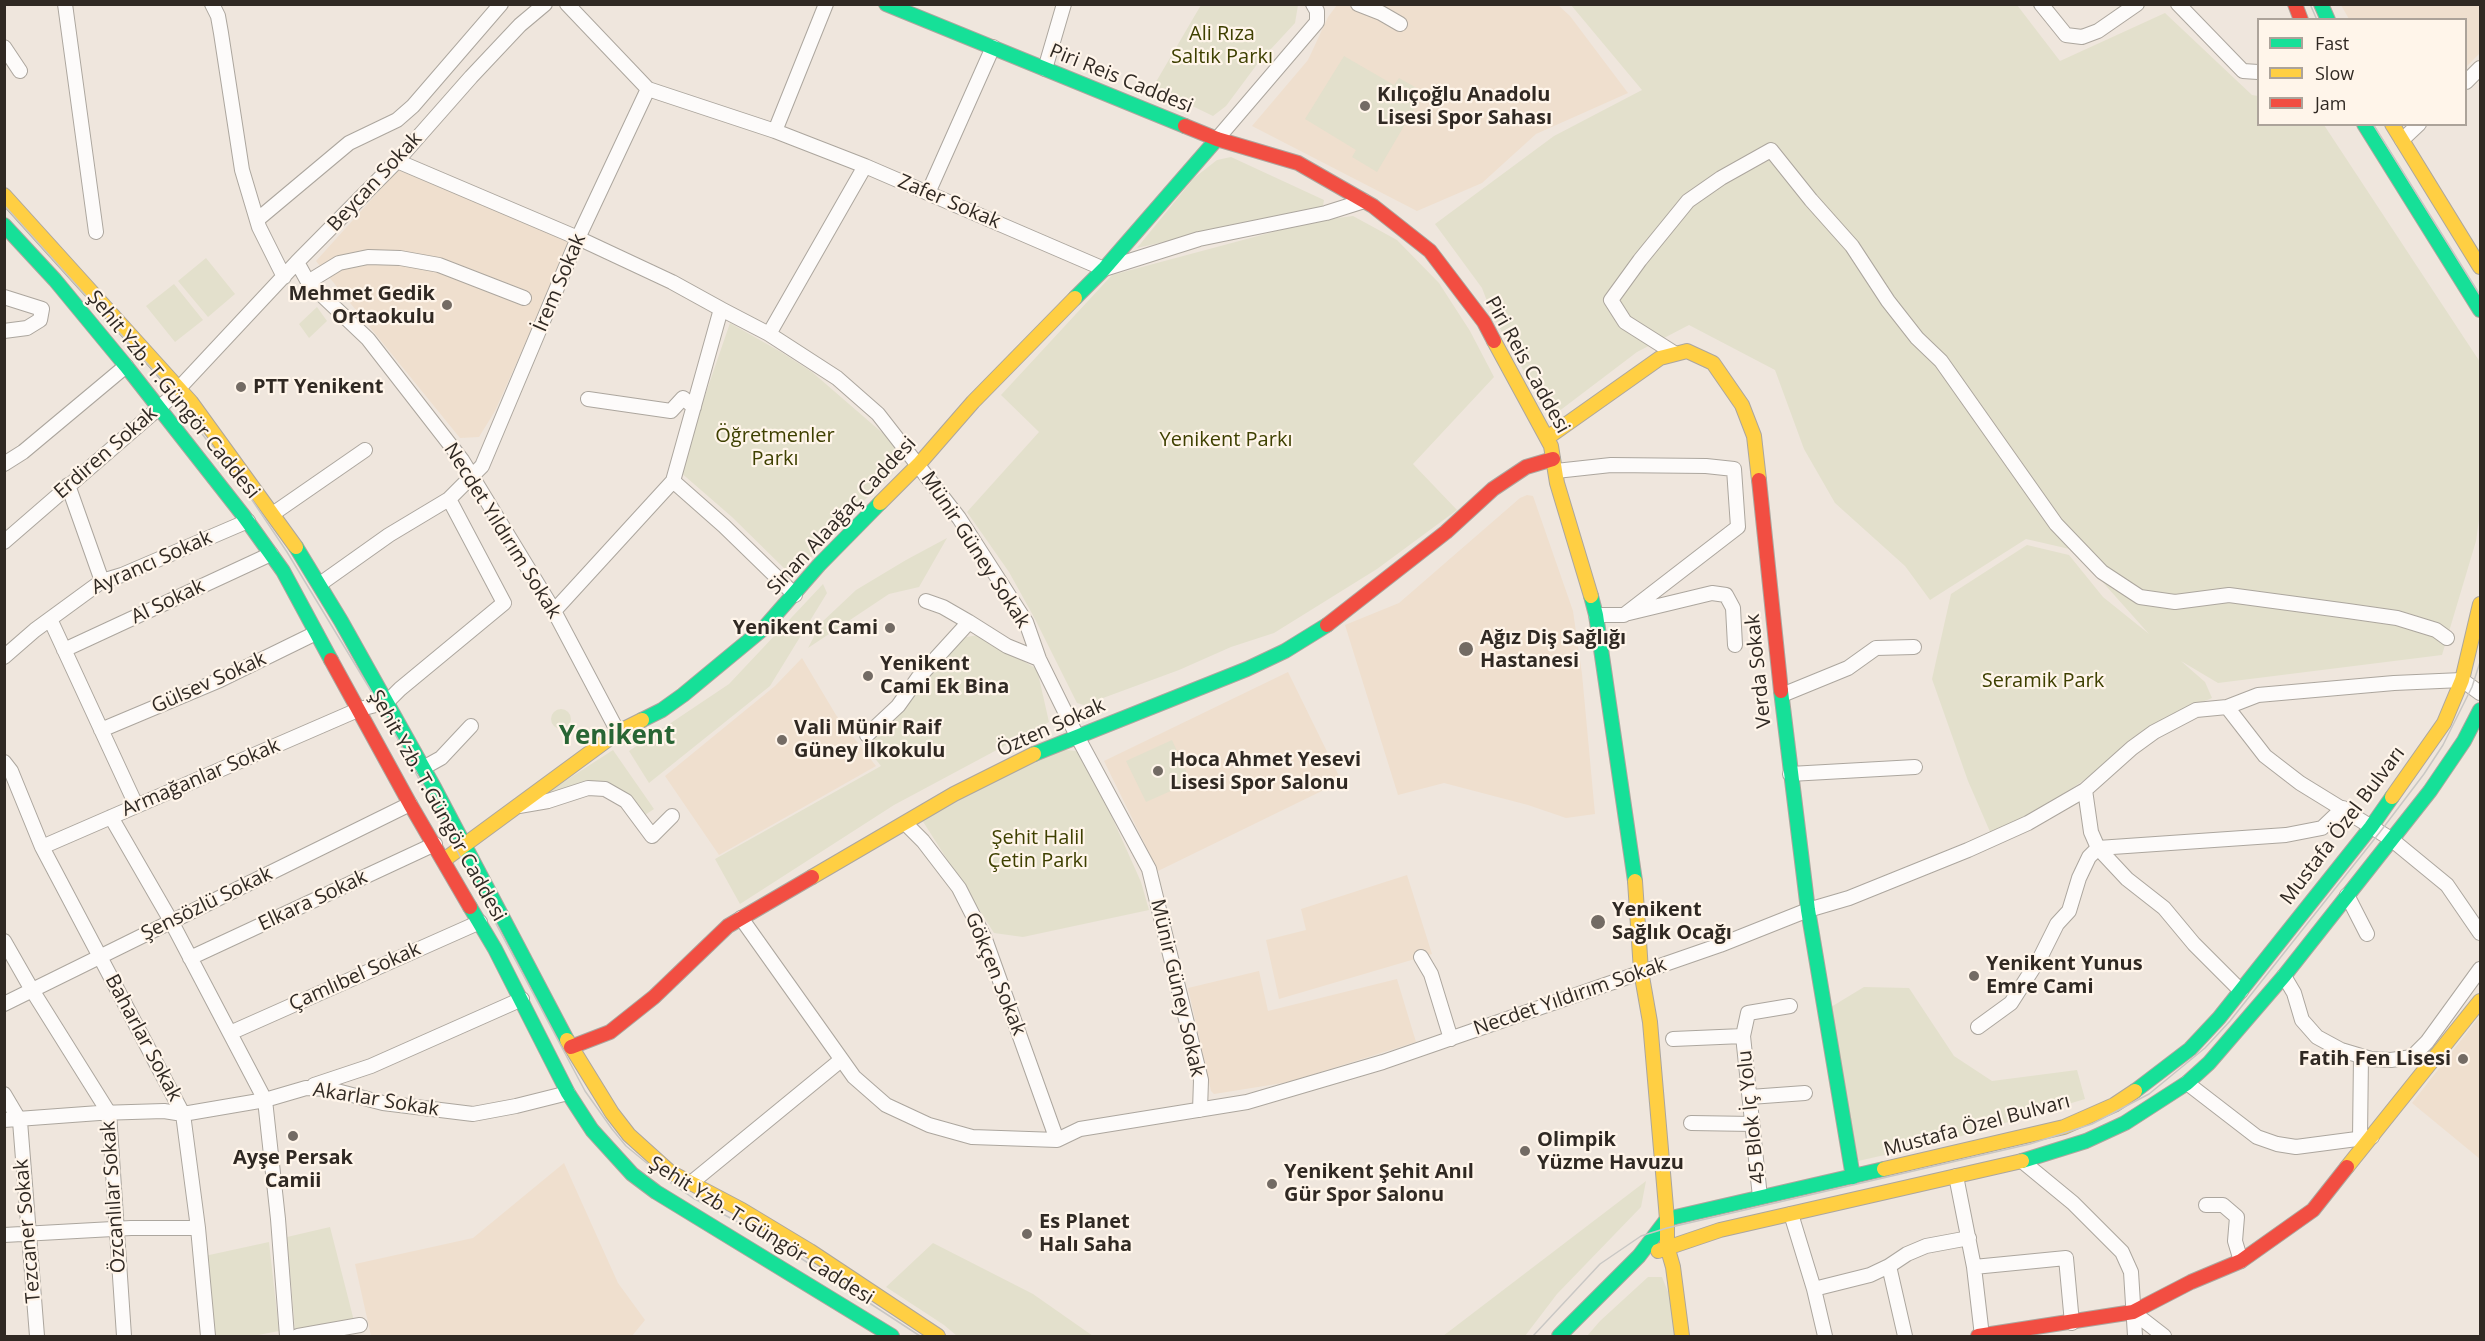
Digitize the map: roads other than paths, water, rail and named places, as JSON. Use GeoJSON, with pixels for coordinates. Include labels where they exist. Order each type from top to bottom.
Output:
{"type":"FeatureCollection","features":[{"type":"Feature","properties":{"kind":"main road","name":"Piri Reis Caddesi"},"geometry":{"type":"LineString","coordinates":[[886,4],[1217,139],[1298,163],[1364,201],[1410,232],[1430,251],[1484,322],[1551,446],[1596,615],[1634,874],[1641,971],[1650,1022],[1667,1219],[1667,1246],[1673,1267],[1682,1336]]}},
{"type":"Feature","properties":{"kind":"main road"},"geometry":{"type":"LineString","coordinates":[[2321,4],[2327,18]]}},
{"type":"Feature","properties":{"kind":"main road"},"geometry":{"type":"LineString","coordinates":[[2365,126],[2481,309]]}},
{"type":"Feature","properties":{"kind":"main road"},"geometry":{"type":"LineString","coordinates":[[2393,126],[2481,267]]}},
{"type":"Feature","properties":{"kind":"main road","name":"Sinan Alaağaç Caddesi"},"geometry":{"type":"LineString","coordinates":[[444,860],[618,732],[662,710],[700,682],[764,628],[819,565],[919,464],[973,402],[1104,269],[1217,139]]}},
{"type":"Feature","properties":{"kind":"main road","name":"Şehit Yzb. T.Güngör Caddesi"},"geometry":{"type":"LineString","coordinates":[[4,195],[179,388],[274,513],[320,584],[387,702],[571,1047],[607,1105],[629,1135],[653,1159],[810,1251],[938,1336]]}},
{"type":"Feature","properties":{"kind":"main road","name":"Şehit Yzb. T.Güngör Caddesi"},"geometry":{"type":"LineString","coordinates":[[4,225],[18,236],[54,301],[126,366],[248,521],[271,554],[480,922],[522,999],[568,1093],[592,1131],[632,1174],[656,1192],[892,1336]]}},
{"type":"Feature","properties":{"kind":"main road","name":"Verda Sokak"},"geometry":{"type":"LineString","coordinates":[[1674,353],[1687,351],[1713,363],[1742,405],[1754,436],[1790,774],[1808,910],[1853,1178]]}},
{"type":"Feature","properties":{"kind":"main road"},"geometry":{"type":"LineString","coordinates":[[1547,438],[1660,358],[1674,353]]}},
{"type":"Feature","properties":{"kind":"main road","name":"Özten Sokak"},"geometry":{"type":"LineString","coordinates":[[571,1047],[610,1032],[654,997],[710,943],[741,918],[954,794],[1049,746],[1285,651],[1319,631],[1380,585],[1446,532],[1493,489],[1526,467],[1555,465]]}},
{"type":"Feature","properties":{"kind":"main road","name":"Mustafa Özel Bulvarı"},"geometry":{"type":"LineString","coordinates":[[1667,1219],[1853,1178],[2064,1127],[2114,1105],[2155,1078],[2190,1049],[2241,991],[2371,827],[2444,723],[2462,680],[2481,604]]}},
{"type":"Feature","properties":{"kind":"main road","name":"Mustafa Özel Bulvarı"},"geometry":{"type":"LineString","coordinates":[[1586,1328],[1635,1269],[1654,1253],[1667,1246],[1720,1230],[2022,1161],[2086,1142],[2125,1123],[2187,1083],[2209,1064],[2284,976],[2430,791],[2464,741],[2481,710]]}},
{"type":"Feature","properties":{"kind":"main road"},"geometry":{"type":"LineString","coordinates":[[1981,1336],[2133,1312],[2191,1282],[2241,1261],[2313,1210],[2366,1138],[2481,1001]]}},
{"type":"Feature","properties":{"kind":"main road"},"geometry":{"type":"LineString","coordinates":[[1559,1336],[1639,1256],[1667,1219]]}},
{"type":"Feature","properties":{"kind":"street"},"geometry":{"type":"LineString","coordinates":[[65,4],[96,232]]}},
{"type":"Feature","properties":{"kind":"street"},"geometry":{"type":"LineString","coordinates":[[212,4],[218,16],[242,170],[257,220],[284,277]]}},
{"type":"Feature","properties":{"kind":"street"},"geometry":{"type":"LineString","coordinates":[[257,220],[349,143],[397,120],[413,106],[501,4]]}},
{"type":"Feature","properties":{"kind":"street","name":"Beycan Sokak"},"geometry":{"type":"LineString","coordinates":[[205,361],[297,262],[398,161],[520,25],[545,4]]}},
{"type":"Feature","properties":{"kind":"street","name":"Zafer Sokak"},"geometry":{"type":"LineString","coordinates":[[567,4],[648,89],[775,131],[865,166],[1104,269]]}},
{"type":"Feature","properties":{"kind":"street"},"geometry":{"type":"LineString","coordinates":[[775,131],[826,4]]}},
{"type":"Feature","properties":{"kind":"street"},"geometry":{"type":"LineString","coordinates":[[1044,69],[1064,4]]}},
{"type":"Feature","properties":{"kind":"street"},"geometry":{"type":"LineString","coordinates":[[1217,139],[1317,22],[1317,11],[1312,4]]}},
{"type":"Feature","properties":{"kind":"street"},"geometry":{"type":"LineString","coordinates":[[1358,4],[1400,24]]}},
{"type":"Feature","properties":{"kind":"street"},"geometry":{"type":"LineString","coordinates":[[2041,4],[2066,35],[2082,37],[2098,31],[2137,4]]}},
{"type":"Feature","properties":{"kind":"street"},"geometry":{"type":"LineString","coordinates":[[2178,4],[2243,71],[2257,72]]}},
{"type":"Feature","properties":{"kind":"street"},"geometry":{"type":"LineString","coordinates":[[928,193],[993,46]]}},
{"type":"Feature","properties":{"kind":"street"},"geometry":{"type":"LineString","coordinates":[[4,47],[20,71]]}},
{"type":"Feature","properties":{"kind":"street"},"geometry":{"type":"LineString","coordinates":[[2467,81],[2481,68]]}},
{"type":"Feature","properties":{"kind":"street","name":"İrem Sokak"},"geometry":{"type":"LineString","coordinates":[[320,584],[389,534],[448,499],[482,466],[578,238],[648,89]]}},
{"type":"Feature","properties":{"kind":"street"},"geometry":{"type":"LineString","coordinates":[[2402,140],[2417,126]]}},
{"type":"Feature","properties":{"kind":"street"},"geometry":{"type":"LineString","coordinates":[[1674,353],[1625,322],[1611,300],[1688,201],[1721,178],[1771,150],[1811,201],[1852,246],[1888,301],[1917,338],[1941,361],[2056,524],[2102,572],[2140,597],[2175,602],[2229,595],[2397,618],[2436,630],[2447,638]]}},
{"type":"Feature","properties":{"kind":"street","name":"Münir Güney Sokak"},"geometry":{"type":"LineString","coordinates":[[398,161],[578,238],[672,282],[770,334],[837,378],[878,414],[960,518],[1026,622],[1039,659],[1077,736],[1149,869],[1201,1080],[1200,1110]]}},
{"type":"Feature","properties":{"kind":"street"},"geometry":{"type":"LineString","coordinates":[[770,334],[865,166]]}},
{"type":"Feature","properties":{"kind":"street"},"geometry":{"type":"LineString","coordinates":[[1104,269],[1199,239],[1326,213],[1364,201]]}},
{"type":"Feature","properties":{"kind":"street"},"geometry":{"type":"LineString","coordinates":[[308,282],[339,263],[368,257],[400,258],[439,265],[524,298]]}},
{"type":"Feature","properties":{"kind":"street","name":"Necdet Yıldırım Sokak"},"geometry":{"type":"LineString","coordinates":[[297,262],[308,282],[368,339],[462,460],[554,611],[618,732]]}},
{"type":"Feature","properties":{"kind":"street"},"geometry":{"type":"LineString","coordinates":[[4,297],[54,301]]}},
{"type":"Feature","properties":{"kind":"street"},"geometry":{"type":"LineString","coordinates":[[4,331],[27,327],[40,320],[54,301]]}},
{"type":"Feature","properties":{"kind":"street"},"geometry":{"type":"LineString","coordinates":[[554,611],[673,481],[721,309]]}},
{"type":"Feature","properties":{"kind":"street","name":"Erdiren Sokak"},"geometry":{"type":"LineString","coordinates":[[4,542],[159,408],[205,361]]}},
{"type":"Feature","properties":{"kind":"street"},"geometry":{"type":"LineString","coordinates":[[4,464],[22,452],[126,366]]}},
{"type":"Feature","properties":{"kind":"street"},"geometry":{"type":"LineString","coordinates":[[588,399],[671,411],[683,398],[694,407]]}},
{"type":"Feature","properties":{"kind":"street"},"geometry":{"type":"LineString","coordinates":[[274,513],[365,450]]}},
{"type":"Feature","properties":{"kind":"street"},"geometry":{"type":"LineString","coordinates":[[1555,465],[1706,466],[1734,469],[1738,527],[1624,615]]}},
{"type":"Feature","properties":{"kind":"street"},"geometry":{"type":"LineString","coordinates":[[673,481],[724,526],[795,595]]}},
{"type":"Feature","properties":{"kind":"street"},"geometry":{"type":"LineString","coordinates":[[68,485],[102,581]]}},
{"type":"Feature","properties":{"kind":"street"},"geometry":{"type":"LineString","coordinates":[[387,702],[399,689],[504,603],[448,499]]}},
{"type":"Feature","properties":{"kind":"street","name":"Ayrancı Sokak"},"geometry":{"type":"LineString","coordinates":[[4,657],[50,619],[102,581],[132,571],[248,521]]}},
{"type":"Feature","properties":{"kind":"street","name":"Al Sokak"},"geometry":{"type":"LineString","coordinates":[[64,650],[271,554]]}},
{"type":"Feature","properties":{"kind":"street"},"geometry":{"type":"LineString","coordinates":[[1596,615],[1624,615],[1712,593],[1726,595],[1733,608],[1735,645]]}},
{"type":"Feature","properties":{"kind":"street"},"geometry":{"type":"LineString","coordinates":[[926,601],[943,607],[1007,646],[1039,659]]}},
{"type":"Feature","properties":{"kind":"street"},"geometry":{"type":"LineString","coordinates":[[50,619],[136,806]]}},
{"type":"Feature","properties":{"kind":"street"},"geometry":{"type":"LineString","coordinates":[[867,735],[898,706],[918,678],[969,622]]}},
{"type":"Feature","properties":{"kind":"street","name":"Gülsev Sokak"},"geometry":{"type":"LineString","coordinates":[[101,730],[220,680],[316,633]]}},
{"type":"Feature","properties":{"kind":"street"},"geometry":{"type":"LineString","coordinates":[[1782,695],[1848,668],[1876,648],[1914,647]]}},
{"type":"Feature","properties":{"kind":"street"},"geometry":{"type":"LineString","coordinates":[[2462,680],[2481,693]]}},
{"type":"Feature","properties":{"kind":"street","name":"Necdet Yıldırım Sokak"},"geometry":{"type":"LineString","coordinates":[[741,918],[841,1060],[864,1088],[886,1105],[929,1125],[972,1137],[1057,1140],[1080,1129],[1247,1102],[1451,1039],[1720,945],[1808,910],[1849,897],[1968,850],[2028,823],[2085,790],[2132,748],[2154,732],[2196,710],[2227,707],[2258,695],[2332,687],[2462,680]]}},
{"type":"Feature","properties":{"kind":"street","name":"Armağanlar Sokak"},"geometry":{"type":"LineString","coordinates":[[42,847],[360,709],[387,702]]}},
{"type":"Feature","properties":{"kind":"street"},"geometry":{"type":"LineString","coordinates":[[2227,707],[2265,756],[2300,783],[2391,839],[2447,885],[2481,933]]}},
{"type":"Feature","properties":{"kind":"street"},"geometry":{"type":"LineString","coordinates":[[423,768],[441,758],[471,726]]}},
{"type":"Feature","properties":{"kind":"street"},"geometry":{"type":"LineString","coordinates":[[1790,774],[1915,767]]}},
{"type":"Feature","properties":{"kind":"street","name":"Baharlar Sokak"},"geometry":{"type":"LineString","coordinates":[[7,770],[42,847],[183,1114],[198,1228],[208,1336]]}},
{"type":"Feature","properties":{"kind":"street"},"geometry":{"type":"LineString","coordinates":[[517,806],[548,801],[588,788],[605,789],[626,801],[652,836],[672,816]]}},
{"type":"Feature","properties":{"kind":"street"},"geometry":{"type":"LineString","coordinates":[[2085,790],[2091,832],[2098,848],[2127,879],[2164,908],[2194,944],[2241,991]]}},
{"type":"Feature","properties":{"kind":"street","name":"Şensözlü Sokak"},"geometry":{"type":"LineString","coordinates":[[4,1004],[411,804]]}},
{"type":"Feature","properties":{"kind":"street"},"geometry":{"type":"LineString","coordinates":[[1978,1027],[2011,1003],[2041,956],[2057,924],[2069,911],[2079,878],[2089,857],[2098,848],[2286,835],[2322,828],[2343,808]]}},
{"type":"Feature","properties":{"kind":"street"},"geometry":{"type":"LineString","coordinates":[[111,817],[171,921],[265,1100],[278,1219],[287,1336]]}},
{"type":"Feature","properties":{"kind":"street","name":"Gökçen Sokak"},"geometry":{"type":"LineString","coordinates":[[906,824],[923,841],[959,888],[985,939],[1057,1140]]}},
{"type":"Feature","properties":{"kind":"street","name":"Elkara Sokak"},"geometry":{"type":"LineString","coordinates":[[190,957],[435,844]]}},
{"type":"Feature","properties":{"kind":"street"},"geometry":{"type":"LineString","coordinates":[[2347,896],[2367,934]]}},
{"type":"Feature","properties":{"kind":"street","name":"Çamlıbel Sokak"},"geometry":{"type":"LineString","coordinates":[[230,1033],[480,922]]}},
{"type":"Feature","properties":{"kind":"street","name":"Özcanlılar Sokak"},"geometry":{"type":"LineString","coordinates":[[4,941],[109,1113],[124,1336]]}},
{"type":"Feature","properties":{"kind":"street"},"geometry":{"type":"LineString","coordinates":[[1421,957],[1431,974],[1451,1039]]}},
{"type":"Feature","properties":{"kind":"street"},"geometry":{"type":"LineString","coordinates":[[2284,976],[2294,993],[2302,1020],[2317,1037],[2341,1050],[2361,1056],[2391,1060],[2412,1058],[2427,1042],[2481,969]]}},
{"type":"Feature","properties":{"kind":"street"},"geometry":{"type":"LineString","coordinates":[[306,1088],[371,1066],[522,999]]}},
{"type":"Feature","properties":{"kind":"street"},"geometry":{"type":"LineString","coordinates":[[1743,1036],[1748,1012],[1790,1006]]}},
{"type":"Feature","properties":{"kind":"street","name":"45 Blok İç Yolu"},"geometry":{"type":"LineString","coordinates":[[1673,1039],[1743,1036],[1760,1197]]}},
{"type":"Feature","properties":{"kind":"street"},"geometry":{"type":"LineString","coordinates":[[2187,1083],[2257,1137],[2277,1144],[2296,1147],[2366,1138],[2361,1056]]}},
{"type":"Feature","properties":{"kind":"street"},"geometry":{"type":"LineString","coordinates":[[691,1183],[841,1060]]}},
{"type":"Feature","properties":{"kind":"street","name":"Akarlar Sokak"},"geometry":{"type":"LineString","coordinates":[[4,1120],[164,1111],[183,1114],[265,1100],[306,1088],[329,1089],[383,1103],[473,1114],[568,1093]]}},
{"type":"Feature","properties":{"kind":"street"},"geometry":{"type":"LineString","coordinates":[[1750,1097],[1805,1093]]}},
{"type":"Feature","properties":{"kind":"street","name":"Tezcaner Sokak"},"geometry":{"type":"LineString","coordinates":[[4,1094],[20,1120],[27,1234],[37,1336]]}},
{"type":"Feature","properties":{"kind":"street"},"geometry":{"type":"LineString","coordinates":[[1691,1123],[1753,1124]]}},
{"type":"Feature","properties":{"kind":"street"},"geometry":{"type":"LineString","coordinates":[[2022,1161],[2073,1203],[2122,1252],[2131,1272],[2135,1336]]}},
{"type":"Feature","properties":{"kind":"street"},"geometry":{"type":"LineString","coordinates":[[1956,1176],[1974,1267],[1981,1336]]}},
{"type":"Feature","properties":{"kind":"street"},"geometry":{"type":"LineString","coordinates":[[2206,1205],[2223,1205],[2237,1217],[2235,1241],[2241,1261]]}},
{"type":"Feature","properties":{"kind":"street"},"geometry":{"type":"LineString","coordinates":[[1791,1214],[1814,1289],[1825,1336]]}},
{"type":"Feature","properties":{"kind":"street"},"geometry":{"type":"LineString","coordinates":[[4,1235],[117,1229],[198,1228]]}},
{"type":"Feature","properties":{"kind":"street"},"geometry":{"type":"LineString","coordinates":[[1814,1289],[1870,1275],[1926,1246],[1969,1239]]}},
{"type":"Feature","properties":{"kind":"street"},"geometry":{"type":"LineString","coordinates":[[1974,1267],[2066,1258],[2072,1323]]}},
{"type":"Feature","properties":{"kind":"street"},"geometry":{"type":"LineString","coordinates":[[1889,1266],[1905,1336]]}},
{"type":"Feature","properties":{"kind":"street"},"geometry":{"type":"LineString","coordinates":[[2133,1312],[2164,1336]]}},
{"type":"Feature","properties":{"kind":"street"},"geometry":{"type":"LineString","coordinates":[[298,1336],[360,1325]]}},
{"type":"Feature","properties":{"kind":"tram line"},"geometry":{"type":"LineString","coordinates":[[2310,4],[2316,18]]}},
{"type":"Feature","properties":{"kind":"tram line"},"geometry":{"type":"LineString","coordinates":[[2374,126],[2480,295]]}},
{"type":"Feature","properties":{"kind":"tram line"},"geometry":{"type":"LineString","coordinates":[[4,205],[174,393],[195,425],[242,485],[287,552],[379,704],[585,1091],[612,1129],[626,1146],[693,1198],[779,1244],[920,1336]]}},
{"type":"Feature","properties":{"kind":"tram line"},"geometry":{"type":"LineString","coordinates":[[1533,1336],[1600,1264],[1641,1236],[1667,1228],[2030,1144],[2092,1124],[2149,1094],[2205,1048],[2230,1021],[2380,832],[2443,745],[2472,687],[2480,662]]}},
{"type":"Feature","properties":{"kind":"place","name":"Kılıçoğlu Anadolu Lisesi Spor Sahası"},"geometry":{"type":"Point","coordinates":[1365,106]}},
{"type":"Feature","properties":{"kind":"place","name":"Mehmet Gedik Ortaokulu"},"geometry":{"type":"Point","coordinates":[447,305]}},
{"type":"Feature","properties":{"kind":"place","name":"PTT Yenikent"},"geometry":{"type":"Point","coordinates":[241,387]}},
{"type":"Feature","properties":{"kind":"place","name":"Yenikent Cami"},"geometry":{"type":"Point","coordinates":[890,628]}},
{"type":"Feature","properties":{"kind":"place","name":"Ağız Diş Sağlığı Hastanesi"},"geometry":{"type":"Point","coordinates":[1466,649]}},
{"type":"Feature","properties":{"kind":"place","name":"Yenikent Cami Ek Bina"},"geometry":{"type":"Point","coordinates":[868,676]}},
{"type":"Feature","properties":{"kind":"place","name":"Vali Münir Raif Güney İlkokulu"},"geometry":{"type":"Point","coordinates":[782,740]}},
{"type":"Feature","properties":{"kind":"place","name":"Hoca Ahmet Yesevi Lisesi Spor Salonu"},"geometry":{"type":"Point","coordinates":[1158,771]}},
{"type":"Feature","properties":{"kind":"place","name":"Yenikent Sağlık Ocağı"},"geometry":{"type":"Point","coordinates":[1598,922]}},
{"type":"Feature","properties":{"kind":"place","name":"Yenikent Yunus Emre Cami"},"geometry":{"type":"Point","coordinates":[1974,976]}},
{"type":"Feature","properties":{"kind":"place","name":"Fatih Fen Lisesi"},"geometry":{"type":"Point","coordinates":[2463,1059]}},
{"type":"Feature","properties":{"kind":"place","name":"Ayşe Persak Camii"},"geometry":{"type":"Point","coordinates":[293,1136]}},
{"type":"Feature","properties":{"kind":"place","name":"Olimpik Yüzme Havuzu"},"geometry":{"type":"Point","coordinates":[1525,1151]}},
{"type":"Feature","properties":{"kind":"place","name":"Yenikent Şehit Anıl Gür Spor Salonu"},"geometry":{"type":"Point","coordinates":[1272,1184]}},
{"type":"Feature","properties":{"kind":"place","name":"Es Planet Halı Saha"},"geometry":{"type":"Point","coordinates":[1027,1234]}},
{"type":"Feature","properties":{"kind":"district","name":"Yenikent"},"geometry":{"type":"Point","coordinates":[617,737]}},
{"type":"Feature","properties":{"kind":"park label","name":"Ali Rıza Saltık Parkı"},"geometry":{"type":"Point","coordinates":[1222,46]}},
{"type":"Feature","properties":{"kind":"park label","name":"Yenikent Parkı"},"geometry":{"type":"Point","coordinates":[1226,440]}},
{"type":"Feature","properties":{"kind":"park label","name":"Öğretmenler Parkı"},"geometry":{"type":"Point","coordinates":[775,448]}},
{"type":"Feature","properties":{"kind":"park label","name":"Seramik Park"},"geometry":{"type":"Point","coordinates":[2043,681]}},
{"type":"Feature","properties":{"kind":"park label","name":"Şehit Halil Çetin Parkı"},"geometry":{"type":"Point","coordinates":[1038,850]}}]}
